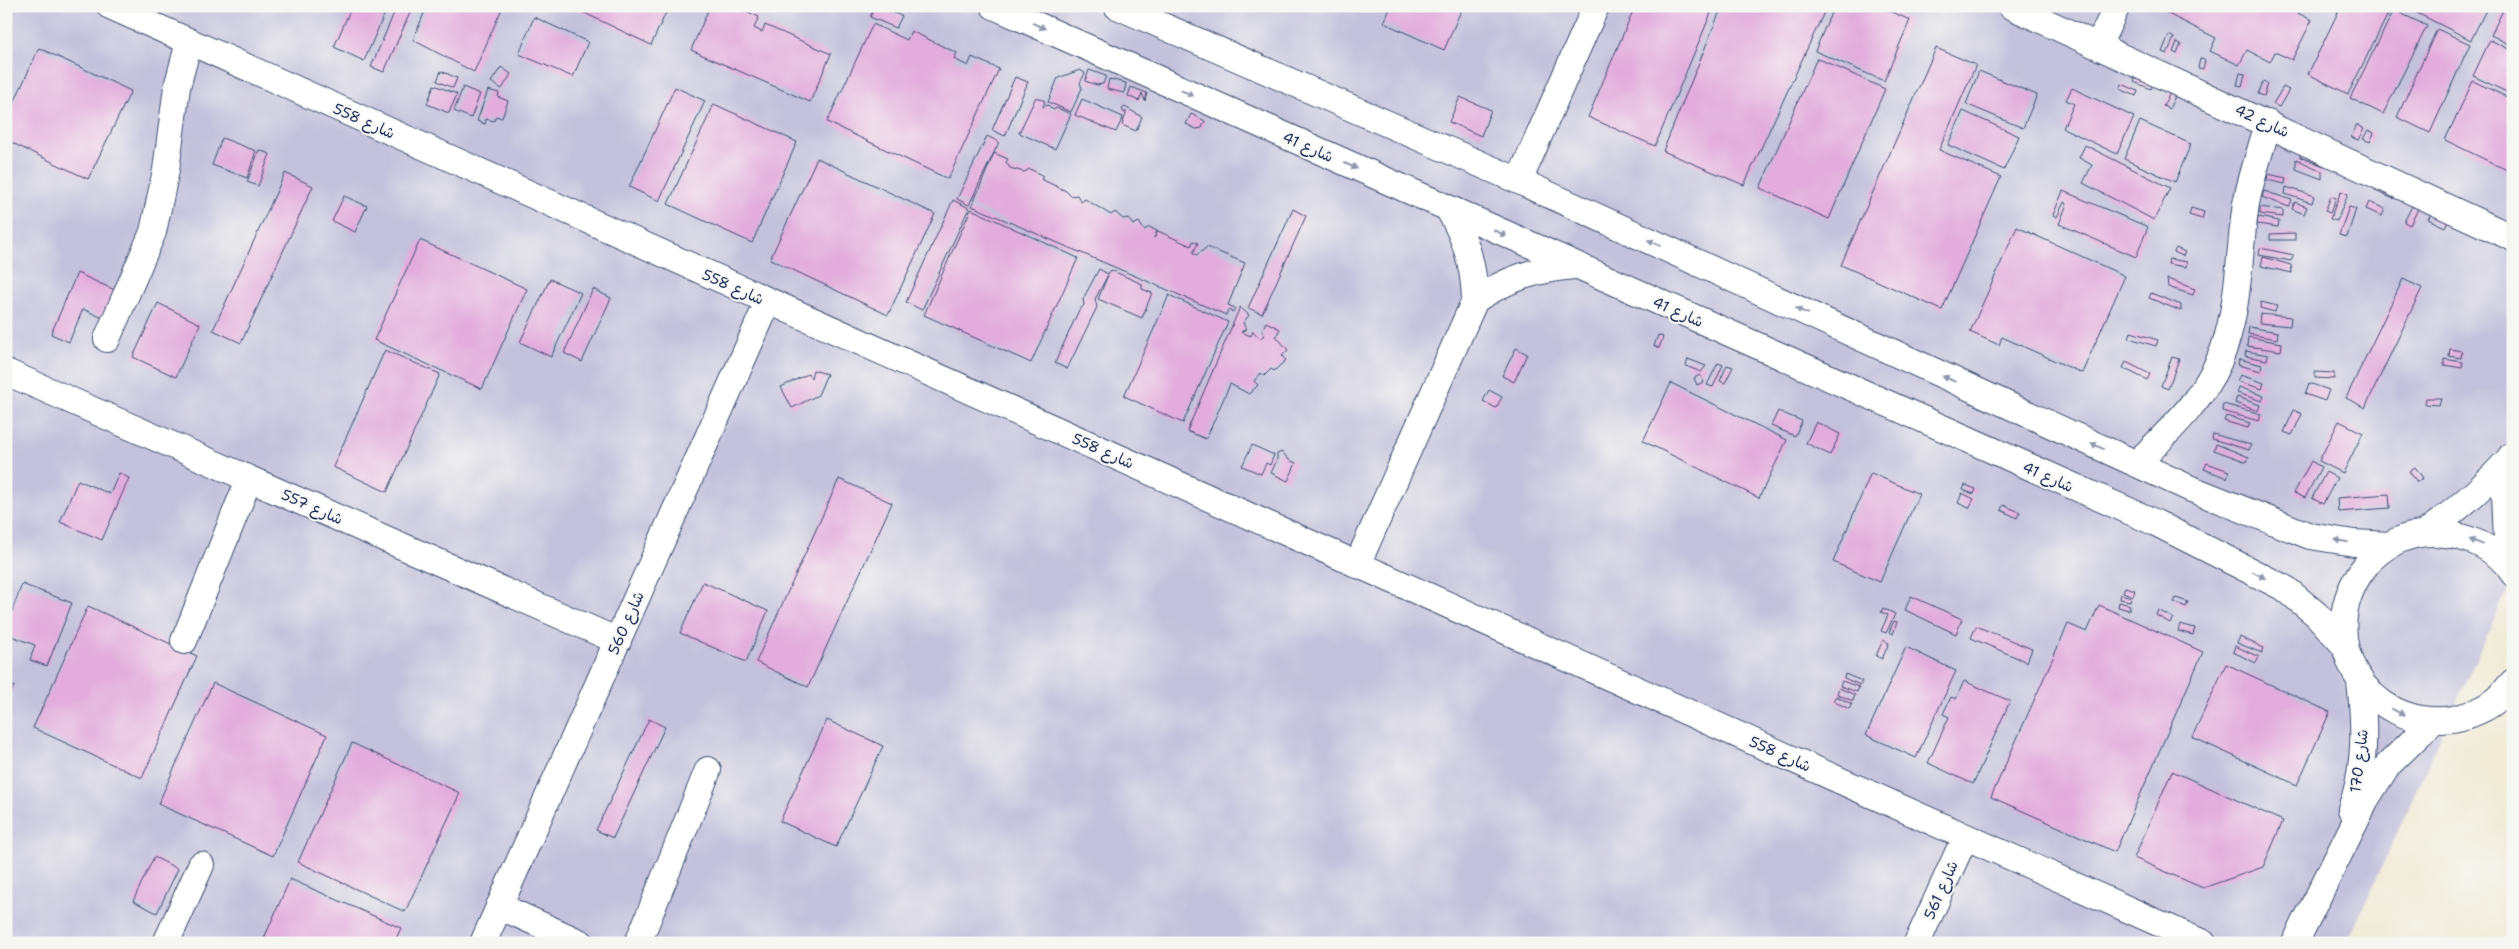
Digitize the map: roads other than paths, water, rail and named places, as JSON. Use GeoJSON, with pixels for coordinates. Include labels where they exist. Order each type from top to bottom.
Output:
{"type":"FeatureCollection","features":[{"type":"Feature","properties":{"kind":"street","name":"شارع 558"},"geometry":{"type":"LineString","coordinates":[[110,6],[2203,943]]}},
{"type":"Feature","properties":{"kind":"street","name":"شارع 41"},"geometry":{"type":"LineString","coordinates":[[994,6],[1574,266],[2156,523],[2286,589],[2317,615],[2344,645]]}},
{"type":"Feature","properties":{"kind":"street"},"geometry":{"type":"LineString","coordinates":[[1117,6],[1519,181],[2136,464],[2258,517],[2310,536],[2354,543],[2389,545]]}},
{"type":"Feature","properties":{"kind":"street"},"geometry":{"type":"LineString","coordinates":[[1519,181],[1596,6]]}},
{"type":"Feature","properties":{"kind":"street","name":"شارع 42"},"geometry":{"type":"LineString","coordinates":[[2010,6],[2268,123],[2513,238]]}},
{"type":"Feature","properties":{"kind":"street"},"geometry":{"type":"LineString","coordinates":[[2098,46],[2117,6]]}},
{"type":"Feature","properties":{"kind":"street"},"geometry":{"type":"LineString","coordinates":[[107,339],[152,232],[166,170],[177,87],[188,42]]}},
{"type":"Feature","properties":{"kind":"street"},"geometry":{"type":"LineString","coordinates":[[2136,464],[2179,421],[2196,399],[2219,362],[2236,293],[2239,252],[2247,201],[2268,123]]}},
{"type":"Feature","properties":{"kind":"street"},"geometry":{"type":"LineString","coordinates":[[1357,565],[1475,300],[1474,276],[1469,253],[1461,231],[1449,210]]}},
{"type":"Feature","properties":{"kind":"street"},"geometry":{"type":"LineString","coordinates":[[1475,300],[1497,285],[1522,275],[1547,268],[1574,266]]}},
{"type":"Feature","properties":{"kind":"street","name":"شارع 560"},"geometry":{"type":"LineString","coordinates":[[483,943],[768,302]]}},
{"type":"Feature","properties":{"kind":"street","name":"شارع 557"},"geometry":{"type":"LineString","coordinates":[[6,372],[618,641]]}},
{"type":"Feature","properties":{"kind":"street"},"geometry":{"type":"LineString","coordinates":[[2425,533],[2459,509],[2486,484],[2512,455]]}},
{"type":"Feature","properties":{"kind":"street"},"geometry":{"type":"LineString","coordinates":[[2510,569],[2505,493],[2512,455]]}},
{"type":"Feature","properties":{"kind":"street"},"geometry":{"type":"LineString","coordinates":[[184,640],[249,479]]}},
{"type":"Feature","properties":{"kind":"street"},"geometry":{"type":"LineString","coordinates":[[2508,694],[2467,716],[2433,722],[2405,716],[2380,702],[2360,682],[2350,664],[2344,645],[2342,621],[2346,598],[2356,577],[2371,559],[2389,545],[2406,537],[2425,533],[2456,534],[2484,546],[2510,569]]}},
{"type":"Feature","properties":{"kind":"street","name":"شارع 170"},"geometry":{"type":"LineString","coordinates":[[2331,867],[2357,792],[2364,742],[2364,716],[2360,682]]}},
{"type":"Feature","properties":{"kind":"street","name":"شارع 170"},"geometry":{"type":"LineString","coordinates":[[2295,943],[2331,867],[2368,796],[2387,766],[2433,722]]}},
{"type":"Feature","properties":{"kind":"street"},"geometry":{"type":"LineString","coordinates":[[638,943],[708,770]]}},
{"type":"Feature","properties":{"kind":"street","name":"شارع 561"},"geometry":{"type":"LineString","coordinates":[[1917,943],[1965,836]]}},
{"type":"Feature","properties":{"kind":"street"},"geometry":{"type":"LineString","coordinates":[[166,943],[201,865]]}},
{"type":"Feature","properties":{"kind":"street"},"geometry":{"type":"LineString","coordinates":[[499,906],[580,943]]}}]}
